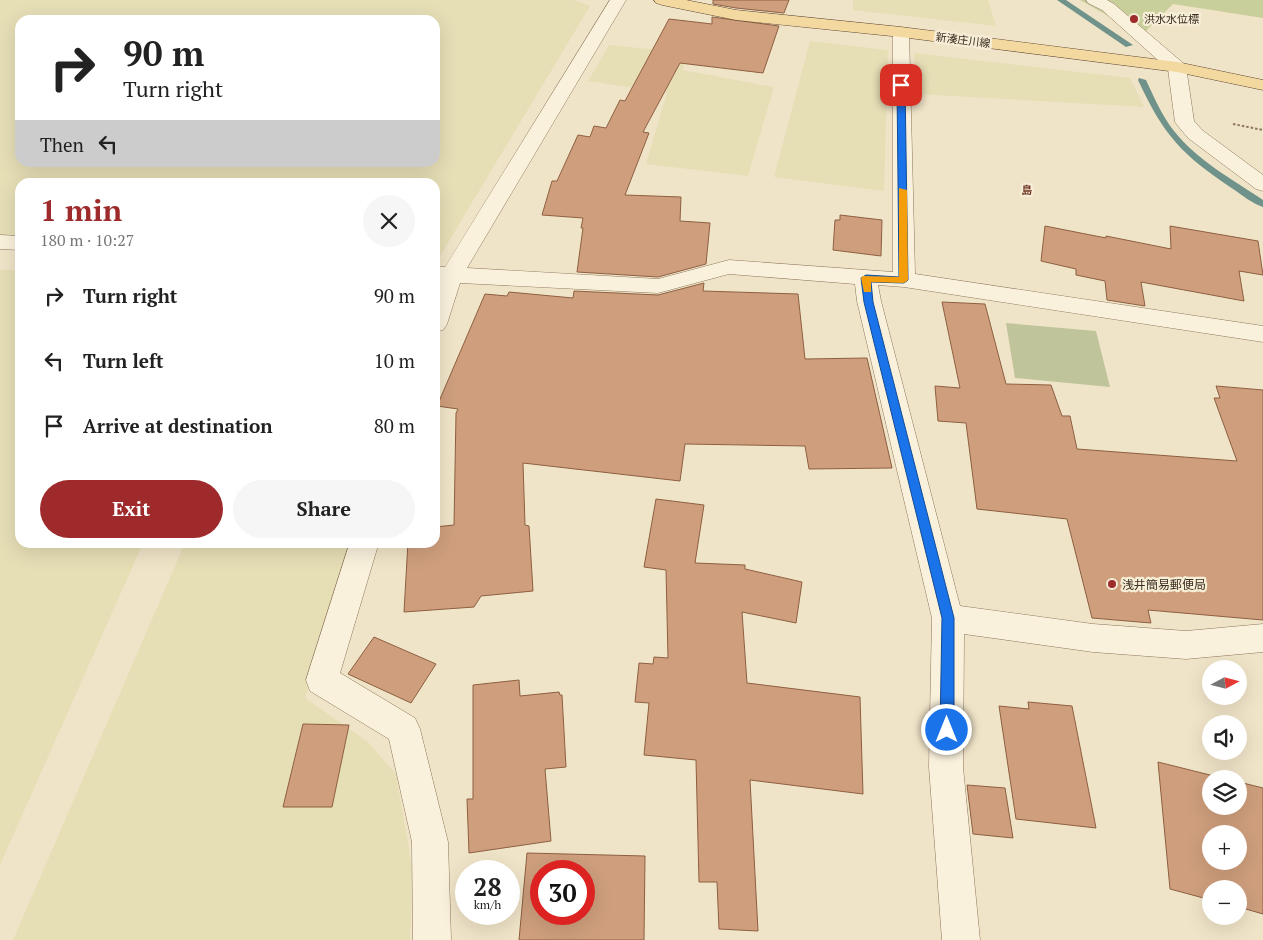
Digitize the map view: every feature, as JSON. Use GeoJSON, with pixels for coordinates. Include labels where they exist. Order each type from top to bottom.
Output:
{"type":"FeatureCollection","features":[{"type":"Feature","properties":{"kind":"main road","name":"新湊庄川線"},"geometry":{"type":"LineString","coordinates":[[662,0],[736,15],[901,32],[1177,67],[1263,84]]}},
{"type":"Feature","properties":{"kind":"street"},"geometry":{"type":"LineString","coordinates":[[440,293],[443,275],[618,0]]}},
{"type":"Feature","properties":{"kind":"street"},"geometry":{"type":"LineString","coordinates":[[1094,0],[1108,8],[1177,67],[1185,122],[1195,134],[1263,185]]}},
{"type":"Feature","properties":{"kind":"street"},"geometry":{"type":"LineString","coordinates":[[901,32],[904,280]]}},
{"type":"Feature","properties":{"kind":"street"},"geometry":{"type":"LineString","coordinates":[[0,242],[15,243]]}},
{"type":"Feature","properties":{"kind":"street"},"geometry":{"type":"LineString","coordinates":[[443,275],[658,286],[729,267],[904,280],[1263,334]]}},
{"type":"Feature","properties":{"kind":"street"},"geometry":{"type":"LineString","coordinates":[[866,278],[868,302],[948,618],[946,767],[961,940]]}},
{"type":"Feature","properties":{"kind":"street"},"geometry":{"type":"LineString","coordinates":[[363,548],[322,680],[403,729],[430,842],[432,940]]}},
{"type":"Feature","properties":{"kind":"street"},"geometry":{"type":"LineString","coordinates":[[948,618],[1094,638],[1186,645],[1263,638]]}},
{"type":"Feature","properties":{"kind":"shaded area"},"geometry":{"type":"Polygon","coordinates":[[[0,0],[574,0],[590,6],[440,256],[440,178],[15,178],[15,236],[0,235],[0,0]]]}},
{"type":"Feature","properties":{"kind":"shaded area"},"geometry":{"type":"Polygon","coordinates":[[[853,0],[988,0],[996,26],[853,10],[853,0]]]}},
{"type":"Feature","properties":{"kind":"shaded area"},"geometry":{"type":"Polygon","coordinates":[[[810,41],[888,50],[884,191],[774,177],[810,41]]]}},
{"type":"Feature","properties":{"kind":"shaded area"},"geometry":{"type":"Polygon","coordinates":[[[609,45],[689,53],[682,70],[774,87],[748,176],[646,164],[667,93],[588,81],[609,45]]]}},
{"type":"Feature","properties":{"kind":"shaded area"},"geometry":{"type":"Polygon","coordinates":[[[914,53],[1130,78],[1144,107],[917,94],[914,53]]]}},
{"type":"Feature","properties":{"kind":"shaded area"},"geometry":{"type":"Polygon","coordinates":[[[0,270],[15,270],[15,548],[141,548],[0,865],[0,270]]]}},
{"type":"Feature","properties":{"kind":"shaded area"},"geometry":{"type":"Polygon","coordinates":[[[183,548],[350,548],[305,698],[368,742],[396,774],[413,873],[410,940],[13,940],[183,548]]]}},
{"type":"Feature","properties":{"kind":"green space"},"geometry":{"type":"Polygon","coordinates":[[[1080,0],[1263,0],[1263,18],[1173,4],[1142,35],[1080,0]]]}},
{"type":"Feature","properties":{"kind":"green space"},"geometry":{"type":"Polygon","coordinates":[[[1006,323],[1096,331],[1110,387],[1015,378],[1006,323]]]}},
{"type":"Feature","properties":{"kind":"building"},"geometry":{"type":"Polygon","coordinates":[[[713,0],[789,0],[784,13],[713,4],[713,0]]]}},
{"type":"Feature","properties":{"kind":"building"},"geometry":{"type":"Polygon","coordinates":[[[712,17],[779,26],[763,73],[680,63],[643,132],[649,133],[625,195],[681,197],[680,221],[710,223],[706,264],[658,277],[577,272],[583,218],[542,215],[552,181],[557,181],[578,135],[590,137],[594,126],[606,128],[620,100],[625,101],[669,19],[712,24],[712,17]]]}},
{"type":"Feature","properties":{"kind":"building"},"geometry":{"type":"Polygon","coordinates":[[[840,215],[882,220],[881,256],[833,250],[835,220],[840,220],[840,215]]]}},
{"type":"Feature","properties":{"kind":"building"},"geometry":{"type":"Polygon","coordinates":[[[1045,226],[1171,249],[1170,226],[1258,241],[1263,275],[1239,271],[1244,301],[1141,282],[1145,306],[1107,300],[1105,281],[1076,275],[1076,269],[1041,261],[1045,226]]]}},
{"type":"Feature","properties":{"kind":"building"},"geometry":{"type":"Polygon","coordinates":[[[704,283],[703,291],[798,294],[805,359],[867,358],[892,468],[809,469],[805,446],[685,444],[680,481],[523,463],[525,525],[529,526],[533,591],[481,596],[474,607],[404,612],[408,548],[440,548],[440,526],[454,525],[456,413],[458,409],[440,406],[440,399],[485,294],[507,296],[509,292],[573,298],[574,291],[658,295],[704,283]]]}},
{"type":"Feature","properties":{"kind":"building"},"geometry":{"type":"Polygon","coordinates":[[[942,302],[985,304],[1006,384],[1051,385],[1062,416],[1070,416],[1077,449],[1237,461],[1214,398],[1220,398],[1216,386],[1263,390],[1263,620],[1148,610],[1151,623],[1092,618],[1067,519],[977,509],[966,423],[938,421],[935,386],[960,388],[942,302]]]}},
{"type":"Feature","properties":{"kind":"building"},"geometry":{"type":"Polygon","coordinates":[[[656,499],[704,505],[695,563],[745,565],[745,569],[802,582],[796,623],[742,612],[747,683],[860,697],[863,794],[750,780],[758,931],[719,929],[717,882],[699,882],[696,760],[644,755],[649,703],[635,702],[639,663],[653,664],[654,657],[668,658],[666,570],[644,567],[656,499]]]}},
{"type":"Feature","properties":{"kind":"building"},"geometry":{"type":"Polygon","coordinates":[[[374,637],[436,664],[411,703],[348,674],[374,637]]]}},
{"type":"Feature","properties":{"kind":"building"},"geometry":{"type":"Polygon","coordinates":[[[519,680],[520,696],[559,692],[562,695],[566,767],[545,769],[551,841],[469,853],[467,799],[473,799],[473,685],[519,680]]]}},
{"type":"Feature","properties":{"kind":"building"},"geometry":{"type":"Polygon","coordinates":[[[1028,702],[1072,706],[1096,828],[1016,819],[999,706],[1029,709],[1028,702]]]}},
{"type":"Feature","properties":{"kind":"building"},"geometry":{"type":"Polygon","coordinates":[[[303,724],[349,725],[332,807],[283,807],[303,724]]]}},
{"type":"Feature","properties":{"kind":"building"},"geometry":{"type":"Polygon","coordinates":[[[1158,762],[1202,773],[1202,815],[1247,815],[1247,784],[1263,788],[1263,914],[1247,909],[1247,880],[1202,880],[1202,898],[1170,889],[1158,762]]]}},
{"type":"Feature","properties":{"kind":"building"},"geometry":{"type":"Polygon","coordinates":[[[967,785],[1005,788],[1013,838],[973,834],[967,785]]]}},
{"type":"Feature","properties":{"kind":"building"},"geometry":{"type":"Polygon","coordinates":[[[527,853],[645,856],[644,940],[519,940],[527,853]]]}},
{"type":"Feature","properties":{"kind":"waterway"},"geometry":{"type":"LineString","coordinates":[[1061,0],[1129,45]]}},
{"type":"Feature","properties":{"kind":"waterway"},"geometry":{"type":"LineString","coordinates":[[1142,80],[1162,119],[1171,133],[1186,149],[1218,174],[1263,204]]}},
{"type":"Feature","properties":{"kind":"slow traffic"},"geometry":{"type":"LineString","coordinates":[[867,290],[866,278],[904,280],[902,190]]}},
{"type":"Feature","properties":{"kind":"place","name":"洪水水位標"},"geometry":{"type":"Point","coordinates":[1134,19]}},
{"type":"Feature","properties":{"kind":"place","name":"浅井簡易郵便局"},"geometry":{"type":"Point","coordinates":[1112,584]}},
{"type":"Feature","properties":{"kind":"district","name":"島"},"geometry":{"type":"Point","coordinates":[1027,190]}},
{"type":"Feature","properties":{"kind":"route"},"geometry":{"type":"LineString","coordinates":[[901,85],[904,280],[866,278],[868,302],[948,618],[947,730]]}}]}
